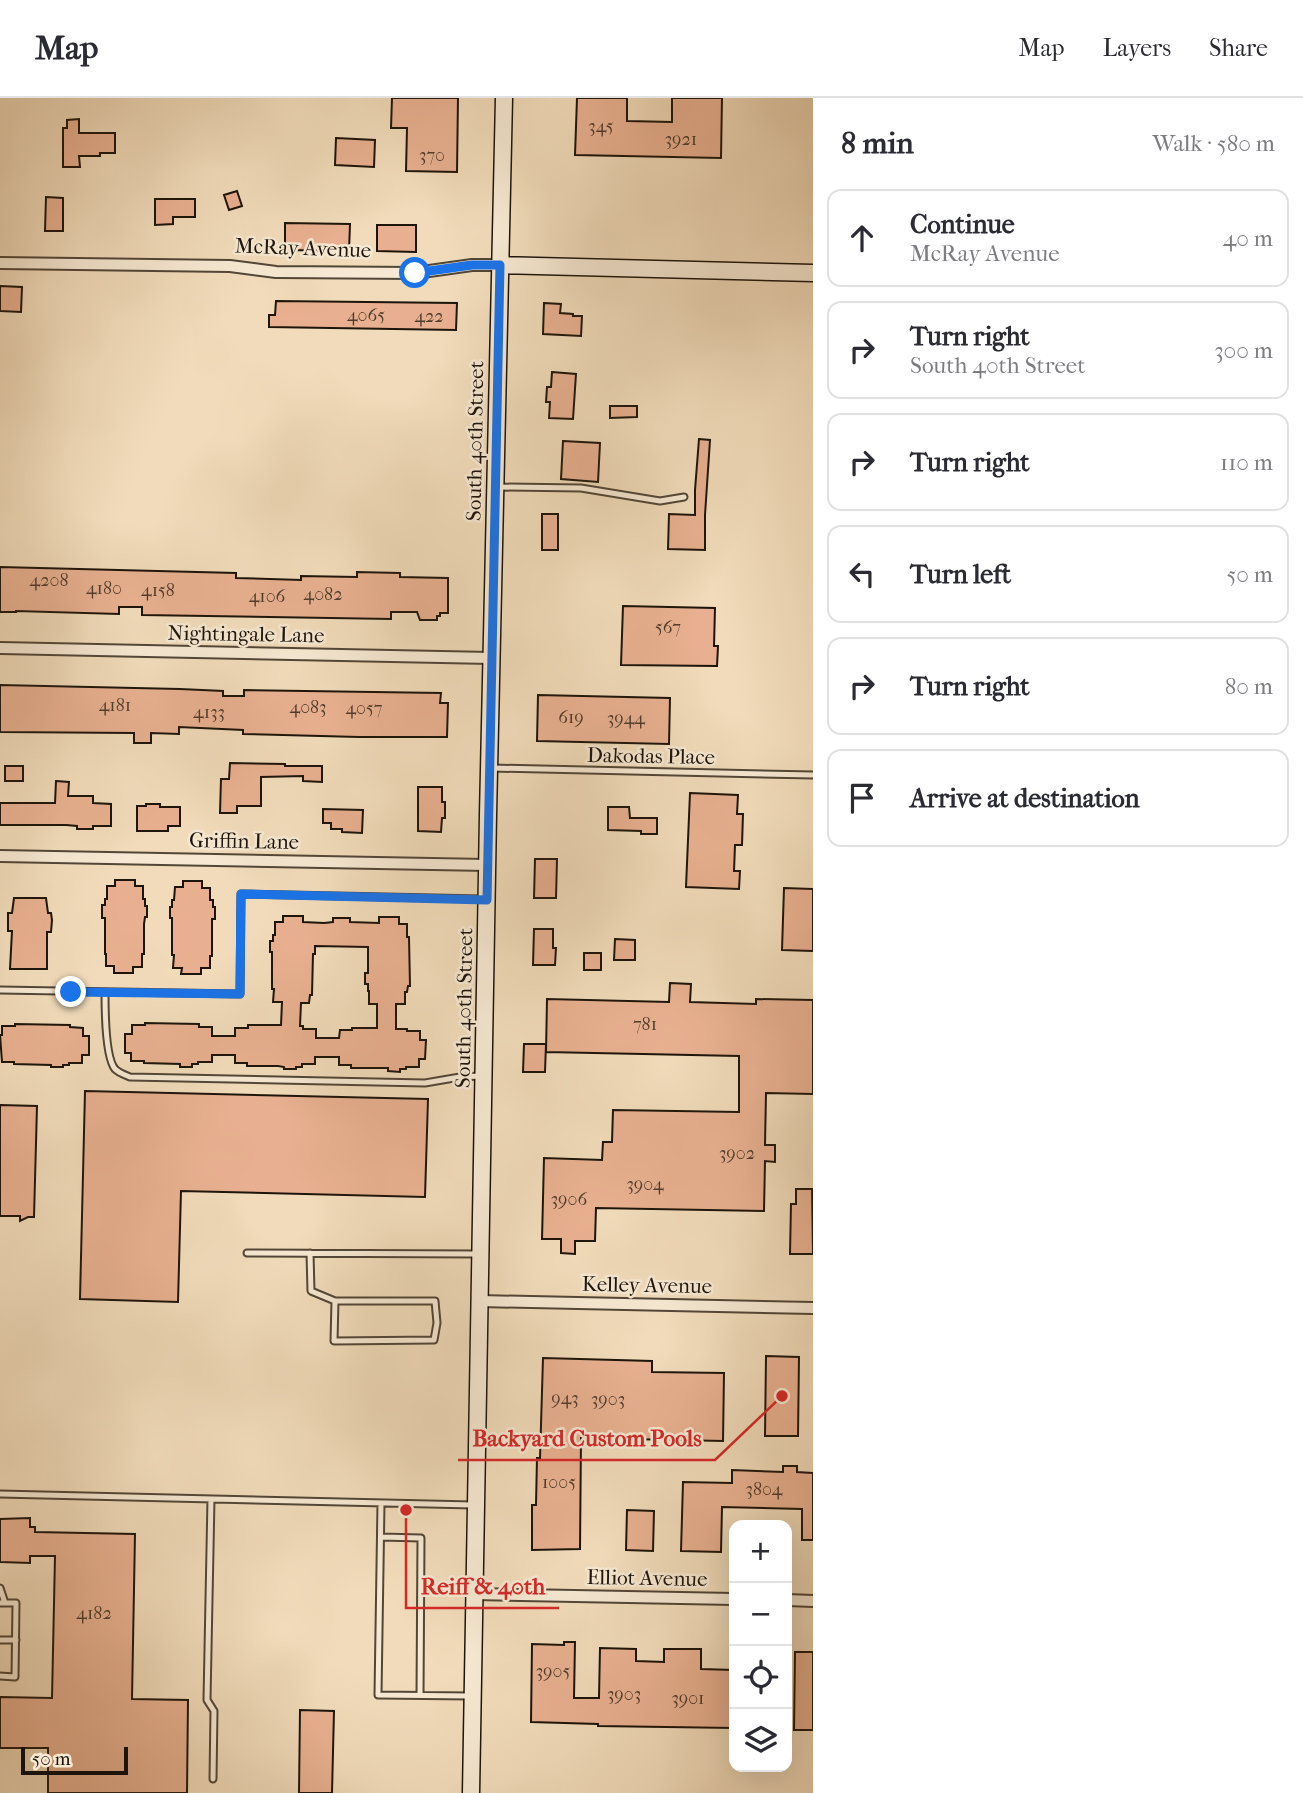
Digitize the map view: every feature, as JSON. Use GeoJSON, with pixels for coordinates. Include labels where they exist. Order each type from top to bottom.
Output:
{"type":"FeatureCollection","features":[{"type":"Feature","properties":{"kind":"street","name":"South 40th Street"},"geometry":{"type":"LineString","coordinates":[[471,1793],[503,98]]}},
{"type":"Feature","properties":{"kind":"street","name":"McRay Avenue"},"geometry":{"type":"LineString","coordinates":[[0,263],[230,266],[276,272],[415,273],[472,265],[500,265],[813,273]]}},
{"type":"Feature","properties":{"kind":"street","name":"Nightingale Lane"},"geometry":{"type":"LineString","coordinates":[[0,648],[491,658]]}},
{"type":"Feature","properties":{"kind":"street","name":"Griffin Lane"},"geometry":{"type":"LineString","coordinates":[[0,856],[487,865]]}},
{"type":"Feature","properties":{"kind":"street","name":"Kelley Avenue"},"geometry":{"type":"LineString","coordinates":[[480,1301],[813,1308]]}},
{"type":"Feature","properties":{"kind":"street","name":"Elliot Avenue"},"geometry":{"type":"LineString","coordinates":[[475,1594],[729,1599]]}},
{"type":"Feature","properties":{"kind":"street"},"geometry":{"type":"LineString","coordinates":[[792,1600],[813,1601]]}},
{"type":"Feature","properties":{"kind":"lane"},"geometry":{"type":"LineString","coordinates":[[495,487],[581,488],[660,501],[684,497]]}},
{"type":"Feature","properties":{"kind":"lane","name":"Dakodas Place"},"geometry":{"type":"LineString","coordinates":[[489,767],[813,775]]}},
{"type":"Feature","properties":{"kind":"lane"},"geometry":{"type":"LineString","coordinates":[[0,990],[240,994],[241,894],[487,900]]}},
{"type":"Feature","properties":{"kind":"lane"},"geometry":{"type":"LineString","coordinates":[[104,992],[110,1061],[117,1071],[130,1077],[425,1083],[484,1076]]}},
{"type":"Feature","properties":{"kind":"lane"},"geometry":{"type":"LineString","coordinates":[[247,1253],[481,1254]]}},
{"type":"Feature","properties":{"kind":"lane"},"geometry":{"type":"LineString","coordinates":[[310,1253],[311,1291],[335,1301],[435,1301],[437,1323],[433,1340],[334,1341],[335,1301]]}},
{"type":"Feature","properties":{"kind":"lane"},"geometry":{"type":"LineString","coordinates":[[0,1494],[477,1505]]}},
{"type":"Feature","properties":{"kind":"lane"},"geometry":{"type":"LineString","coordinates":[[212,1499],[207,1700],[214,1711],[213,1779]]}},
{"type":"Feature","properties":{"kind":"lane"},"geometry":{"type":"LineString","coordinates":[[381,1503],[377,1695],[473,1696]]}},
{"type":"Feature","properties":{"kind":"lane"},"geometry":{"type":"LineString","coordinates":[[381,1537],[421,1538],[420,1695]]}},
{"type":"Feature","properties":{"kind":"lane"},"geometry":{"type":"LineString","coordinates":[[0,1588],[3,1603],[16,1603],[15,1676],[0,1676]]}},
{"type":"Feature","properties":{"kind":"lane"},"geometry":{"type":"LineString","coordinates":[[0,1640],[16,1640]]}},
{"type":"Feature","properties":{"kind":"building"},"geometry":{"type":"Polygon","coordinates":[[[392,98],[458,98],[457,172],[406,171],[407,128],[391,128],[392,98]]]}},
{"type":"Feature","properties":{"kind":"building"},"geometry":{"type":"Polygon","coordinates":[[[577,98],[627,98],[627,121],[672,122],[672,98],[722,98],[721,158],[575,155],[577,98]]]}},
{"type":"Feature","properties":{"kind":"building"},"geometry":{"type":"Polygon","coordinates":[[[79,119],[79,133],[115,133],[115,153],[79,156],[80,167],[63,167],[63,128],[67,128],[67,120],[79,119]]]}},
{"type":"Feature","properties":{"kind":"building"},"geometry":{"type":"Polygon","coordinates":[[[336,138],[375,140],[374,167],[335,165],[336,138]]]}},
{"type":"Feature","properties":{"kind":"building"},"geometry":{"type":"Polygon","coordinates":[[[237,191],[242,206],[229,210],[224,195],[237,191]]]}},
{"type":"Feature","properties":{"kind":"building"},"geometry":{"type":"Polygon","coordinates":[[[46,197],[63,198],[63,231],[45,231],[46,197]]]}},
{"type":"Feature","properties":{"kind":"building"},"geometry":{"type":"Polygon","coordinates":[[[155,199],[195,199],[195,217],[173,217],[173,224],[155,225],[155,199]]]}},
{"type":"Feature","properties":{"kind":"building"},"geometry":{"type":"Polygon","coordinates":[[[285,223],[350,224],[349,251],[285,250],[285,223]]]}},
{"type":"Feature","properties":{"kind":"building"},"geometry":{"type":"Polygon","coordinates":[[[377,225],[416,225],[416,252],[377,251],[377,225]]]}},
{"type":"Feature","properties":{"kind":"building"},"geometry":{"type":"Polygon","coordinates":[[[0,286],[22,287],[21,312],[0,311],[0,286]]]}},
{"type":"Feature","properties":{"kind":"building"},"geometry":{"type":"Polygon","coordinates":[[[276,301],[457,303],[456,330],[269,327],[269,315],[275,315],[276,301]]]}},
{"type":"Feature","properties":{"kind":"building"},"geometry":{"type":"Polygon","coordinates":[[[544,303],[561,304],[560,313],[582,316],[581,336],[543,334],[544,303]]]}},
{"type":"Feature","properties":{"kind":"building"},"geometry":{"type":"Polygon","coordinates":[[[552,372],[576,374],[573,419],[549,418],[550,402],[546,402],[552,372]]]}},
{"type":"Feature","properties":{"kind":"building"},"geometry":{"type":"Polygon","coordinates":[[[610,406],[637,406],[637,417],[610,418],[610,406]]]}},
{"type":"Feature","properties":{"kind":"building"},"geometry":{"type":"Polygon","coordinates":[[[699,439],[710,440],[705,550],[668,549],[669,514],[695,515],[699,439]]]}},
{"type":"Feature","properties":{"kind":"building"},"geometry":{"type":"Polygon","coordinates":[[[563,441],[600,443],[598,482],[561,479],[563,441]]]}},
{"type":"Feature","properties":{"kind":"building"},"geometry":{"type":"Polygon","coordinates":[[[542,514],[558,514],[558,550],[542,550],[542,514]]]}},
{"type":"Feature","properties":{"kind":"building"},"geometry":{"type":"Polygon","coordinates":[[[0,567],[236,573],[236,578],[301,580],[301,576],[357,577],[357,572],[400,573],[400,577],[448,578],[448,613],[440,613],[437,620],[420,620],[417,612],[391,612],[391,619],[142,615],[142,607],[119,607],[119,614],[0,612],[0,567]]]}},
{"type":"Feature","properties":{"kind":"building"},"geometry":{"type":"Polygon","coordinates":[[[623,606],[715,608],[714,646],[718,646],[717,666],[621,665],[623,606]]]}},
{"type":"Feature","properties":{"kind":"building"},"geometry":{"type":"Polygon","coordinates":[[[0,685],[223,691],[223,696],[244,696],[244,690],[441,693],[440,703],[448,703],[447,737],[243,734],[243,730],[179,727],[179,734],[151,733],[151,743],[134,743],[134,733],[0,732],[0,685]]]}},
{"type":"Feature","properties":{"kind":"building"},"geometry":{"type":"Polygon","coordinates":[[[538,695],[670,698],[669,744],[537,741],[538,695]]]}},
{"type":"Feature","properties":{"kind":"building"},"geometry":{"type":"Polygon","coordinates":[[[230,763],[322,766],[322,782],[303,781],[303,776],[261,777],[261,806],[237,806],[237,813],[220,813],[221,779],[229,779],[230,763]]]}},
{"type":"Feature","properties":{"kind":"building"},"geometry":{"type":"Polygon","coordinates":[[[5,766],[23,766],[23,781],[5,781],[5,766]]]}},
{"type":"Feature","properties":{"kind":"building"},"geometry":{"type":"Polygon","coordinates":[[[56,781],[69,782],[68,796],[93,796],[93,803],[111,804],[111,826],[77,829],[77,826],[66,825],[0,825],[0,803],[55,803],[56,781]]]}},
{"type":"Feature","properties":{"kind":"building"},"geometry":{"type":"Polygon","coordinates":[[[418,787],[442,787],[445,818],[442,818],[441,832],[418,831],[418,787]]]}},
{"type":"Feature","properties":{"kind":"building"},"geometry":{"type":"Polygon","coordinates":[[[690,793],[738,795],[737,814],[743,814],[742,845],[735,845],[734,871],[740,871],[739,889],[686,887],[690,793]]]}},
{"type":"Feature","properties":{"kind":"building"},"geometry":{"type":"Polygon","coordinates":[[[146,804],[180,807],[180,826],[168,826],[168,831],[137,831],[137,806],[146,804]]]}},
{"type":"Feature","properties":{"kind":"building"},"geometry":{"type":"Polygon","coordinates":[[[608,807],[629,807],[630,818],[657,818],[657,834],[608,830],[608,807]]]}},
{"type":"Feature","properties":{"kind":"building"},"geometry":{"type":"Polygon","coordinates":[[[323,809],[363,810],[362,833],[331,829],[331,823],[323,823],[323,809]]]}},
{"type":"Feature","properties":{"kind":"building"},"geometry":{"type":"Polygon","coordinates":[[[535,859],[557,859],[556,898],[534,898],[535,859]]]}},
{"type":"Feature","properties":{"kind":"building"},"geometry":{"type":"Polygon","coordinates":[[[115,880],[135,880],[135,886],[143,886],[143,899],[147,906],[142,967],[133,967],[133,973],[114,973],[114,966],[106,966],[105,918],[102,918],[102,905],[105,905],[107,899],[107,886],[115,886],[115,880]]]}},
{"type":"Feature","properties":{"kind":"building"},"geometry":{"type":"Polygon","coordinates":[[[183,881],[202,881],[202,888],[210,888],[210,900],[213,900],[215,907],[210,968],[201,968],[201,974],[181,974],[182,968],[173,968],[170,907],[174,900],[175,887],[183,887],[183,881]]]}},
{"type":"Feature","properties":{"kind":"building"},"geometry":{"type":"Polygon","coordinates":[[[784,888],[813,889],[813,951],[782,950],[784,888]]]}},
{"type":"Feature","properties":{"kind":"building"},"geometry":{"type":"Polygon","coordinates":[[[14,898],[46,898],[52,920],[51,932],[47,932],[47,969],[10,969],[12,931],[8,931],[8,913],[12,913],[14,898]]]}},
{"type":"Feature","properties":{"kind":"building"},"geometry":{"type":"Polygon","coordinates":[[[283,916],[303,916],[303,922],[324,923],[333,922],[333,918],[350,918],[350,922],[379,923],[379,917],[399,917],[399,924],[407,924],[410,986],[405,992],[405,1004],[396,1004],[396,1029],[420,1031],[420,1040],[426,1040],[425,1059],[419,1059],[419,1067],[406,1067],[400,1069],[400,1072],[388,1071],[388,1068],[351,1068],[351,1065],[339,1065],[339,1057],[315,1057],[315,1064],[302,1064],[302,1067],[296,1069],[247,1066],[247,1063],[235,1063],[235,1055],[212,1055],[212,1062],[198,1062],[192,1064],[192,1067],[131,1061],[131,1053],[125,1053],[125,1034],[132,1034],[132,1025],[199,1024],[199,1027],[212,1027],[212,1036],[235,1036],[235,1028],[248,1028],[248,1025],[281,1025],[282,1002],[273,1002],[270,941],[273,941],[275,935],[275,922],[283,922],[283,916]],[[315,946],[312,995],[309,1003],[301,1003],[300,1026],[303,1026],[303,1029],[316,1029],[316,1038],[339,1038],[340,1030],[352,1028],[377,1028],[377,1004],[369,1004],[368,984],[365,984],[365,973],[368,973],[368,947],[315,946]]]}},
{"type":"Feature","properties":{"kind":"building"},"geometry":{"type":"Polygon","coordinates":[[[534,929],[553,929],[555,965],[533,965],[534,929]]]}},
{"type":"Feature","properties":{"kind":"building"},"geometry":{"type":"Polygon","coordinates":[[[615,939],[635,940],[635,960],[614,960],[615,939]]]}},
{"type":"Feature","properties":{"kind":"building"},"geometry":{"type":"Polygon","coordinates":[[[584,953],[601,953],[601,970],[584,970],[584,953]]]}},
{"type":"Feature","properties":{"kind":"building"},"geometry":{"type":"Polygon","coordinates":[[[670,983],[691,984],[690,1002],[756,1004],[756,999],[813,1000],[813,1094],[766,1093],[765,1145],[775,1145],[775,1162],[765,1161],[764,1211],[596,1208],[595,1241],[575,1241],[575,1254],[561,1253],[561,1239],[542,1239],[544,1158],[602,1160],[603,1142],[612,1142],[613,1110],[739,1112],[739,1056],[546,1052],[547,999],[669,1002],[670,983]]]}},
{"type":"Feature","properties":{"kind":"building"},"geometry":{"type":"Polygon","coordinates":[[[70,1025],[83,1028],[83,1036],[89,1036],[89,1055],[82,1055],[82,1063],[69,1063],[63,1067],[2,1062],[2,1026],[70,1025]]]}},
{"type":"Feature","properties":{"kind":"building"},"geometry":{"type":"Polygon","coordinates":[[[524,1044],[546,1044],[545,1072],[523,1072],[524,1044]]]}},
{"type":"Feature","properties":{"kind":"building"},"geometry":{"type":"Polygon","coordinates":[[[85,1091],[428,1099],[425,1197],[181,1191],[178,1302],[80,1299],[85,1091]]]}},
{"type":"Feature","properties":{"kind":"building"},"geometry":{"type":"Polygon","coordinates":[[[0,1105],[37,1106],[34,1217],[20,1221],[20,1216],[0,1216],[0,1105]]]}},
{"type":"Feature","properties":{"kind":"building"},"geometry":{"type":"Polygon","coordinates":[[[796,1189],[812,1189],[813,1254],[790,1254],[791,1204],[796,1204],[796,1189]]]}},
{"type":"Feature","properties":{"kind":"building"},"geometry":{"type":"Polygon","coordinates":[[[766,1356],[799,1357],[798,1436],[765,1436],[766,1356]]]}},
{"type":"Feature","properties":{"kind":"building"},"geometry":{"type":"Polygon","coordinates":[[[543,1358],[652,1361],[652,1372],[724,1373],[723,1441],[581,1438],[580,1549],[532,1550],[532,1505],[536,1505],[537,1458],[540,1458],[543,1358]]]}},
{"type":"Feature","properties":{"kind":"building"},"geometry":{"type":"Polygon","coordinates":[[[783,1466],[797,1466],[797,1472],[813,1473],[813,1540],[802,1540],[802,1509],[722,1507],[721,1552],[681,1551],[683,1482],[732,1483],[732,1470],[783,1472],[783,1466]]]}},
{"type":"Feature","properties":{"kind":"building"},"geometry":{"type":"Polygon","coordinates":[[[627,1510],[654,1511],[653,1551],[626,1550],[627,1510]]]}},
{"type":"Feature","properties":{"kind":"building"},"geometry":{"type":"Polygon","coordinates":[[[30,1518],[30,1527],[35,1527],[35,1532],[135,1534],[132,1699],[188,1700],[187,1793],[48,1793],[48,1748],[0,1748],[0,1697],[52,1698],[55,1556],[30,1556],[30,1563],[0,1562],[0,1519],[30,1518]]]}},
{"type":"Feature","properties":{"kind":"building"},"geometry":{"type":"Polygon","coordinates":[[[564,1642],[575,1642],[574,1698],[599,1698],[600,1648],[636,1649],[636,1661],[664,1662],[664,1649],[701,1649],[701,1669],[729,1670],[729,1728],[531,1722],[532,1644],[564,1645],[564,1642]]]}},
{"type":"Feature","properties":{"kind":"building"},"geometry":{"type":"Polygon","coordinates":[[[795,1652],[813,1652],[813,1730],[794,1730],[795,1652]]]}},
{"type":"Feature","properties":{"kind":"building"},"geometry":{"type":"Polygon","coordinates":[[[300,1710],[334,1711],[332,1793],[299,1793],[300,1710]]]}},
{"type":"Feature","properties":{"kind":"place","name":"Backyard Custom Pools"},"geometry":{"type":"Point","coordinates":[782,1396]}},
{"type":"Feature","properties":{"kind":"place","name":"Reiff & 40th"},"geometry":{"type":"Point","coordinates":[406,1510]}},
{"type":"Feature","properties":{"kind":"route"},"geometry":{"type":"LineString","coordinates":[[71,992],[240,994],[241,894],[487,900],[500,265],[472,265],[415,273]]}}]}
